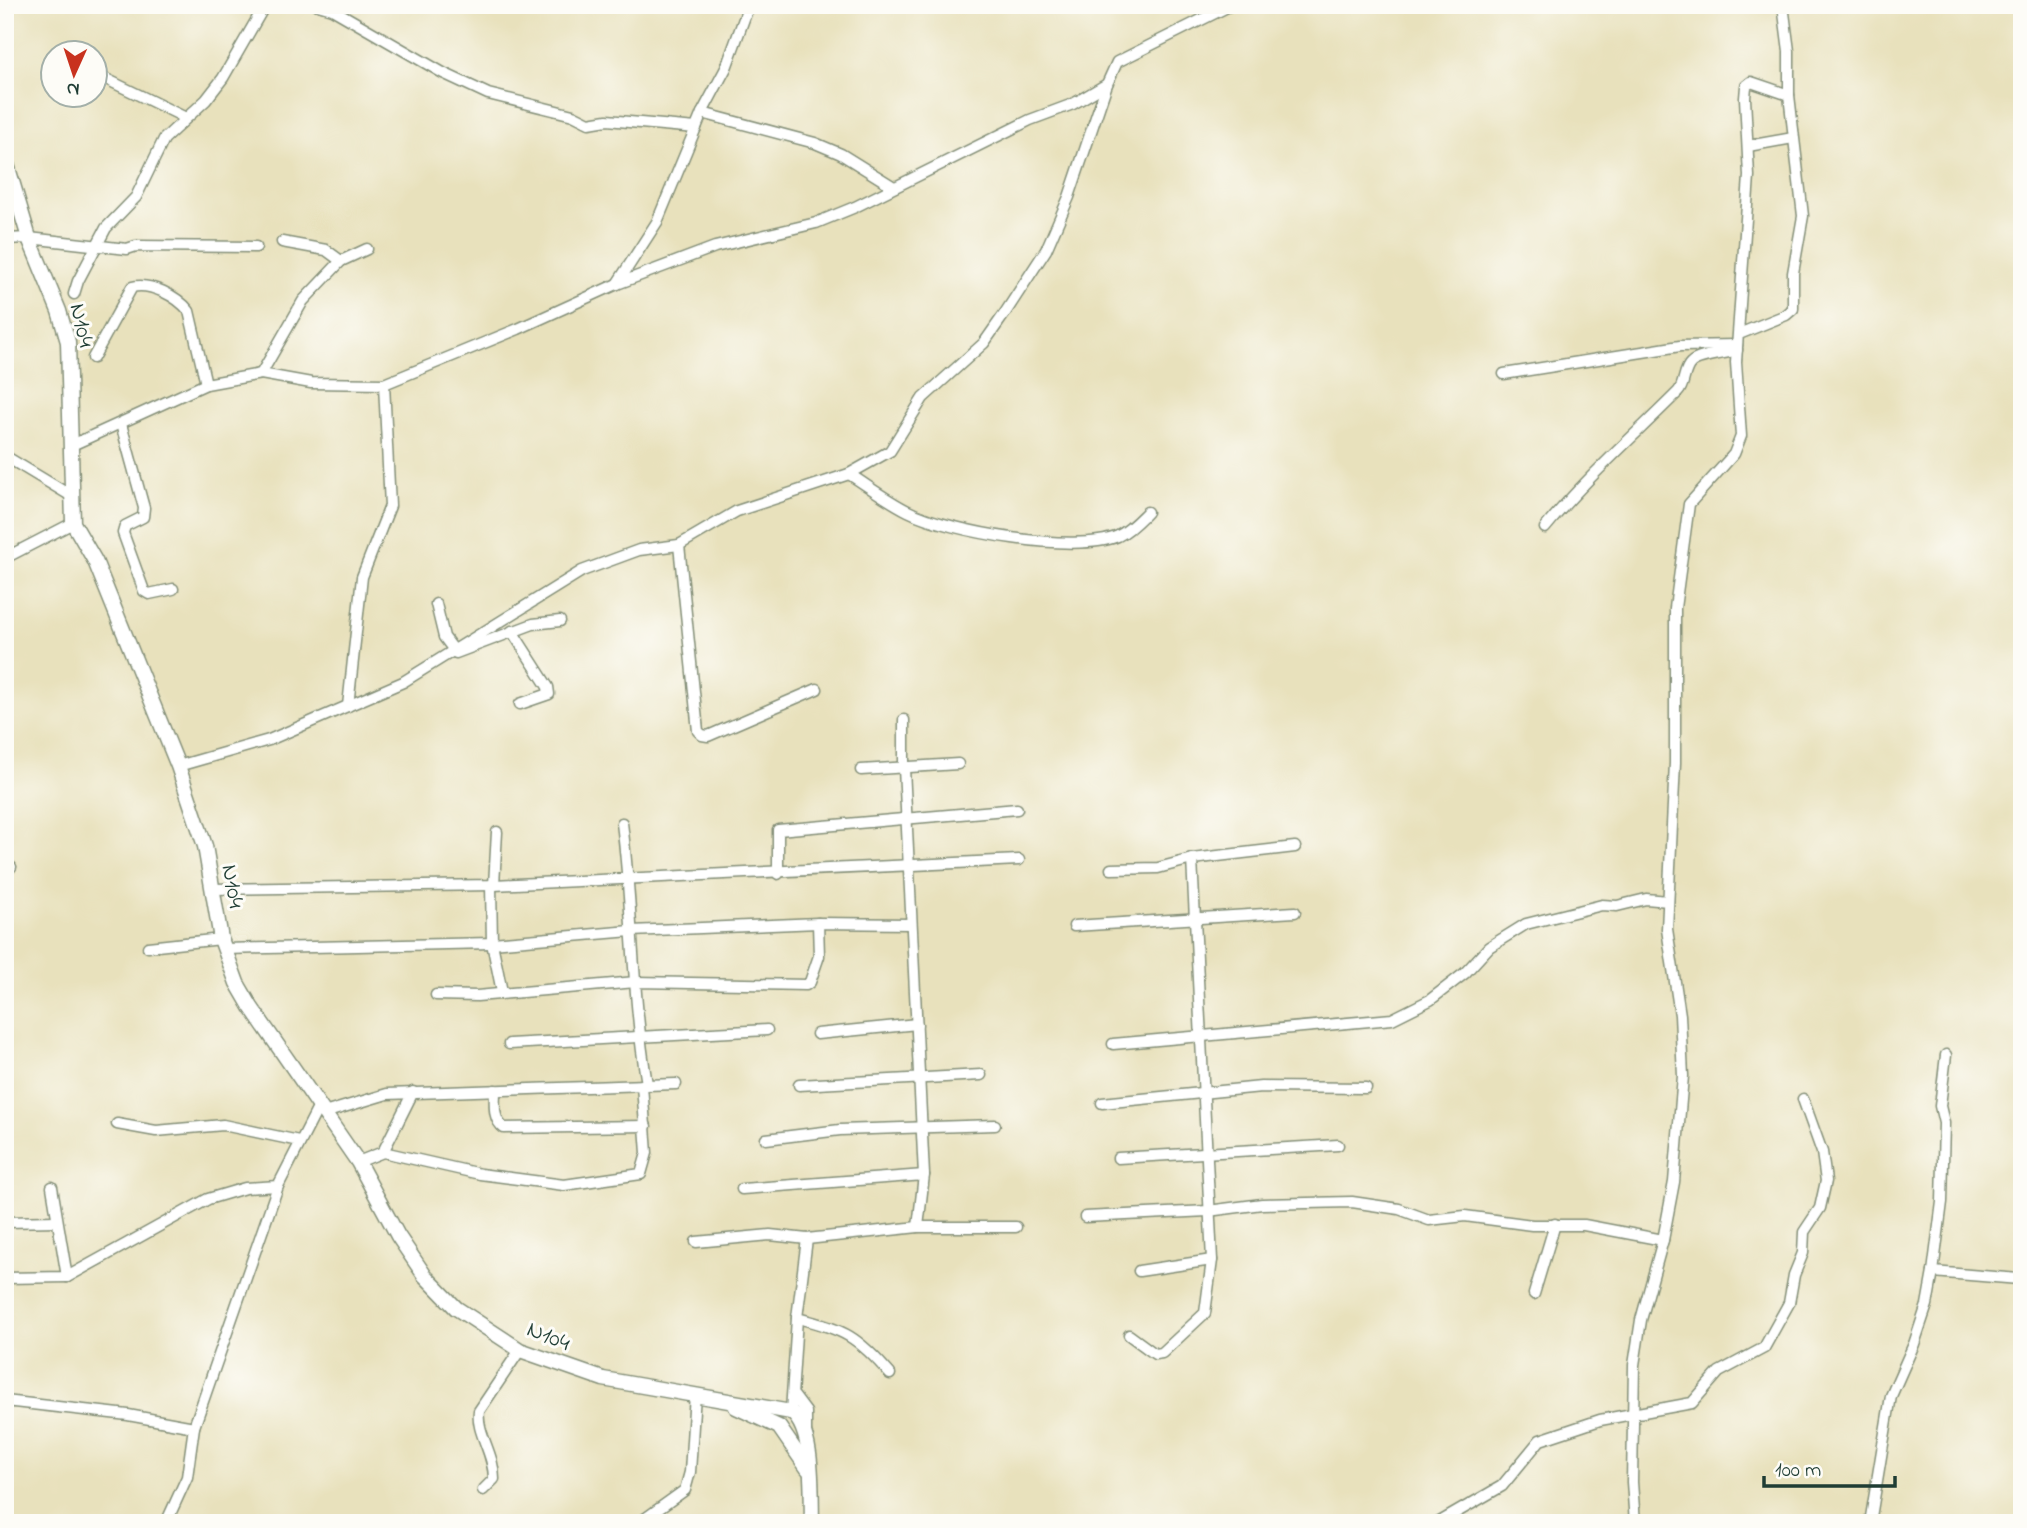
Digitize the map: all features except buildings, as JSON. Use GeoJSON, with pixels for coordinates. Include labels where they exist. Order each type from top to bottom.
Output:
{"type":"FeatureCollection","features":[{"type":"Feature","properties":{"kind":"street"},"geometry":{"type":"LineString","coordinates":[[74,294],[106,228],[136,197],[164,139],[223,78],[265,5]]}},
{"type":"Feature","properties":{"kind":"street"},"geometry":{"type":"LineString","coordinates":[[318,5],[332,9],[443,73],[488,94],[573,116],[589,123],[607,120],[696,128]]}},
{"type":"Feature","properties":{"kind":"street"},"geometry":{"type":"LineString","coordinates":[[617,284],[657,222],[702,113],[726,68],[749,5]]}},
{"type":"Feature","properties":{"kind":"street"},"geometry":{"type":"LineString","coordinates":[[178,766],[269,740],[403,682],[582,570],[639,550],[679,545],[737,511],[849,474],[890,451],[923,398],[984,343],[1046,250],[1069,197],[1117,62],[1231,5]]}},
{"type":"Feature","properties":{"kind":"street"},"geometry":{"type":"LineString","coordinates":[[1545,528],[1580,487],[1680,390],[1689,364],[1699,357],[1717,356],[1793,309],[1793,273],[1803,216],[1788,95],[1789,51],[1783,5]]}},
{"type":"Feature","properties":{"kind":"street"},"geometry":{"type":"LineString","coordinates":[[108,80],[186,118]]}},
{"type":"Feature","properties":{"kind":"street"},"geometry":{"type":"LineString","coordinates":[[1635,1523],[1634,1365],[1641,1320],[1663,1240],[1674,1182],[1683,1076],[1680,1015],[1667,929],[1675,763],[1675,608],[1685,517],[1689,503],[1738,446],[1741,414],[1738,343],[1749,176],[1745,98],[1748,83],[1757,83],[1788,95]]}},
{"type":"Feature","properties":{"kind":"street"},"geometry":{"type":"LineString","coordinates":[[72,445],[206,384],[261,374],[312,383],[384,383],[506,334],[617,284],[715,247],[816,223],[1030,120],[1073,104],[1107,84]]}},
{"type":"Feature","properties":{"kind":"street"},"geometry":{"type":"LineString","coordinates":[[702,113],[815,143],[841,155],[894,187]]}},
{"type":"Feature","properties":{"kind":"street"},"geometry":{"type":"LineString","coordinates":[[1748,146],[1793,138]]}},
{"type":"Feature","properties":{"kind":"street","name":"N104"},"geometry":{"type":"LineString","coordinates":[[5,158],[29,238],[59,312],[68,342],[73,523],[94,561],[178,766],[205,846],[222,944],[251,1007],[358,1162],[398,1236],[425,1276],[456,1308],[520,1350],[603,1379],[791,1412]]}},
{"type":"Feature","properties":{"kind":"street"},"geometry":{"type":"LineString","coordinates":[[5,239],[29,238],[96,247],[256,247]]}},
{"type":"Feature","properties":{"kind":"street"},"geometry":{"type":"LineString","coordinates":[[282,242],[326,250],[341,261]]}},
{"type":"Feature","properties":{"kind":"street"},"geometry":{"type":"LineString","coordinates":[[261,374],[303,301],[341,261],[367,249]]}},
{"type":"Feature","properties":{"kind":"street"},"geometry":{"type":"LineString","coordinates":[[93,358],[132,287],[146,284],[184,305],[189,311],[206,384]]}},
{"type":"Feature","properties":{"kind":"street"},"geometry":{"type":"LineString","coordinates":[[1504,374],[1681,346],[1738,343]]}},
{"type":"Feature","properties":{"kind":"street"},"geometry":{"type":"LineString","coordinates":[[348,706],[362,577],[390,506],[384,383]]}},
{"type":"Feature","properties":{"kind":"street"},"geometry":{"type":"LineString","coordinates":[[121,424],[144,508],[143,517],[125,526],[123,533],[144,590],[149,594],[173,589]]}},
{"type":"Feature","properties":{"kind":"street"},"geometry":{"type":"LineString","coordinates":[[5,456],[73,497]]}},
{"type":"Feature","properties":{"kind":"street"},"geometry":{"type":"LineString","coordinates":[[849,474],[908,511],[951,528],[1014,537],[1056,542],[1092,542],[1117,536],[1132,527],[1147,512]]}},
{"type":"Feature","properties":{"kind":"street"},"geometry":{"type":"LineString","coordinates":[[7,556],[73,523]]}},
{"type":"Feature","properties":{"kind":"street"},"geometry":{"type":"LineString","coordinates":[[679,545],[698,731],[708,736],[817,689]]}},
{"type":"Feature","properties":{"kind":"street"},"geometry":{"type":"LineString","coordinates":[[436,604],[444,638],[453,651],[460,653],[512,631],[545,621],[560,621]]}},
{"type":"Feature","properties":{"kind":"street"},"geometry":{"type":"LineString","coordinates":[[512,631],[548,687],[549,695],[520,704]]}},
{"type":"Feature","properties":{"kind":"street"},"geometry":{"type":"LineString","coordinates":[[904,720],[906,818],[924,1175],[918,1227]]}},
{"type":"Feature","properties":{"kind":"street"},"geometry":{"type":"LineString","coordinates":[[861,770],[958,764]]}},
{"type":"Feature","properties":{"kind":"street"},"geometry":{"type":"LineString","coordinates":[[778,874],[778,830],[1017,809]]}},
{"type":"Feature","properties":{"kind":"street"},"geometry":{"type":"LineString","coordinates":[[358,1162],[383,1152],[480,1174],[564,1185],[641,1174],[646,1166],[644,1084],[629,880],[622,823]]}},
{"type":"Feature","properties":{"kind":"street"},"geometry":{"type":"LineString","coordinates":[[498,832],[492,885],[492,943],[502,992]]}},
{"type":"Feature","properties":{"kind":"street"},"geometry":{"type":"LineString","coordinates":[[1111,869],[1158,868],[1192,859],[1295,847]]}},
{"type":"Feature","properties":{"kind":"street"},"geometry":{"type":"LineString","coordinates":[[1129,1335],[1155,1354],[1162,1353],[1205,1313],[1212,1260],[1205,1153],[1203,1034],[1192,859]]}},
{"type":"Feature","properties":{"kind":"street"},"geometry":{"type":"LineString","coordinates":[[211,889],[492,885],[778,874],[1019,860]]}},
{"type":"Feature","properties":{"kind":"street"},"geometry":{"type":"LineString","coordinates":[[1113,1044],[1392,1018],[1430,1000],[1465,973],[1489,947],[1526,924],[1602,905],[1617,906],[1646,899],[1668,901]]}},
{"type":"Feature","properties":{"kind":"street"},"geometry":{"type":"LineString","coordinates":[[1074,926],[1295,912]]}},
{"type":"Feature","properties":{"kind":"street"},"geometry":{"type":"LineString","coordinates":[[148,947],[222,944],[492,943],[631,931],[818,923],[911,925]]}},
{"type":"Feature","properties":{"kind":"street"},"geometry":{"type":"LineString","coordinates":[[436,995],[477,996],[636,982],[806,985],[810,982],[819,956],[818,923]]}},
{"type":"Feature","properties":{"kind":"street"},"geometry":{"type":"LineString","coordinates":[[817,1034],[917,1024]]}},
{"type":"Feature","properties":{"kind":"street"},"geometry":{"type":"LineString","coordinates":[[509,1044],[768,1030]]}},
{"type":"Feature","properties":{"kind":"street"},"geometry":{"type":"LineString","coordinates":[[1870,1523],[1891,1396],[1914,1344],[1927,1305],[1933,1272],[1942,1202],[1944,1123],[1940,1106],[1946,1055]]}},
{"type":"Feature","properties":{"kind":"street"},"geometry":{"type":"LineString","coordinates":[[799,1085],[981,1075]]}},
{"type":"Feature","properties":{"kind":"street"},"geometry":{"type":"LineString","coordinates":[[166,1523],[187,1476],[194,1427],[278,1186],[299,1141],[321,1109],[387,1094],[413,1092],[676,1084]]}},
{"type":"Feature","properties":{"kind":"street"},"geometry":{"type":"LineString","coordinates":[[1102,1103],[1261,1087],[1366,1088]]}},
{"type":"Feature","properties":{"kind":"street"},"geometry":{"type":"LineString","coordinates":[[495,1090],[495,1112],[498,1124],[504,1128],[646,1126]]}},
{"type":"Feature","properties":{"kind":"street"},"geometry":{"type":"LineString","coordinates":[[383,1152],[413,1092]]}},
{"type":"Feature","properties":{"kind":"street"},"geometry":{"type":"LineString","coordinates":[[1438,1523],[1502,1486],[1540,1440],[1583,1424],[1692,1404],[1719,1372],[1758,1353],[1770,1340],[1789,1303],[1794,1275],[1803,1253],[1804,1232],[1820,1208],[1826,1181],[1822,1152],[1803,1099]]}},
{"type":"Feature","properties":{"kind":"street"},"geometry":{"type":"LineString","coordinates":[[117,1124],[156,1131],[223,1125],[299,1141]]}},
{"type":"Feature","properties":{"kind":"street"},"geometry":{"type":"LineString","coordinates":[[766,1139],[920,1126],[995,1125]]}},
{"type":"Feature","properties":{"kind":"street"},"geometry":{"type":"LineString","coordinates":[[1118,1158],[1338,1145]]}},
{"type":"Feature","properties":{"kind":"street"},"geometry":{"type":"LineString","coordinates":[[742,1189],[924,1175]]}},
{"type":"Feature","properties":{"kind":"street"},"geometry":{"type":"LineString","coordinates":[[5,1278],[67,1277],[208,1199],[245,1188],[278,1186]]}},
{"type":"Feature","properties":{"kind":"street"},"geometry":{"type":"LineString","coordinates":[[52,1187],[67,1277]]}},
{"type":"Feature","properties":{"kind":"street"},"geometry":{"type":"LineString","coordinates":[[1085,1217],[1208,1211],[1262,1204],[1352,1202],[1399,1209],[1429,1220],[1465,1216],[1532,1225],[1555,1224],[1632,1231],[1663,1240]]}},
{"type":"Feature","properties":{"kind":"street"},"geometry":{"type":"LineString","coordinates":[[5,1222],[57,1221]]}},
{"type":"Feature","properties":{"kind":"street"},"geometry":{"type":"LineString","coordinates":[[1534,1294],[1555,1224]]}},
{"type":"Feature","properties":{"kind":"street"},"geometry":{"type":"LineString","coordinates":[[696,1242],[770,1235],[807,1239],[918,1227],[1016,1227]]}},
{"type":"Feature","properties":{"kind":"street"},"geometry":{"type":"LineString","coordinates":[[806,1435],[799,1419],[791,1412],[797,1318],[807,1239]]}},
{"type":"Feature","properties":{"kind":"street"},"geometry":{"type":"LineString","coordinates":[[1139,1271],[1212,1260]]}},
{"type":"Feature","properties":{"kind":"street"},"geometry":{"type":"LineString","coordinates":[[1933,1272],[2019,1279]]}},
{"type":"Feature","properties":{"kind":"street"},"geometry":{"type":"LineString","coordinates":[[797,1318],[836,1327],[867,1349],[890,1374]]}},
{"type":"Feature","properties":{"kind":"street"},"geometry":{"type":"LineString","coordinates":[[483,1490],[494,1479],[494,1461],[478,1421],[479,1411],[520,1350]]}},
{"type":"Feature","properties":{"kind":"street"},"geometry":{"type":"LineString","coordinates":[[639,1523],[685,1490],[690,1472],[695,1394]]}},
{"type":"Feature","properties":{"kind":"street"},"geometry":{"type":"LineString","coordinates":[[794,1396],[806,1412],[812,1523]]}},
{"type":"Feature","properties":{"kind":"street","name":"N104"},"geometry":{"type":"LineString","coordinates":[[716,1397],[779,1427],[809,1471]]}},
{"type":"Feature","properties":{"kind":"street"},"geometry":{"type":"LineString","coordinates":[[5,1401],[128,1415],[194,1427]]}}]}
